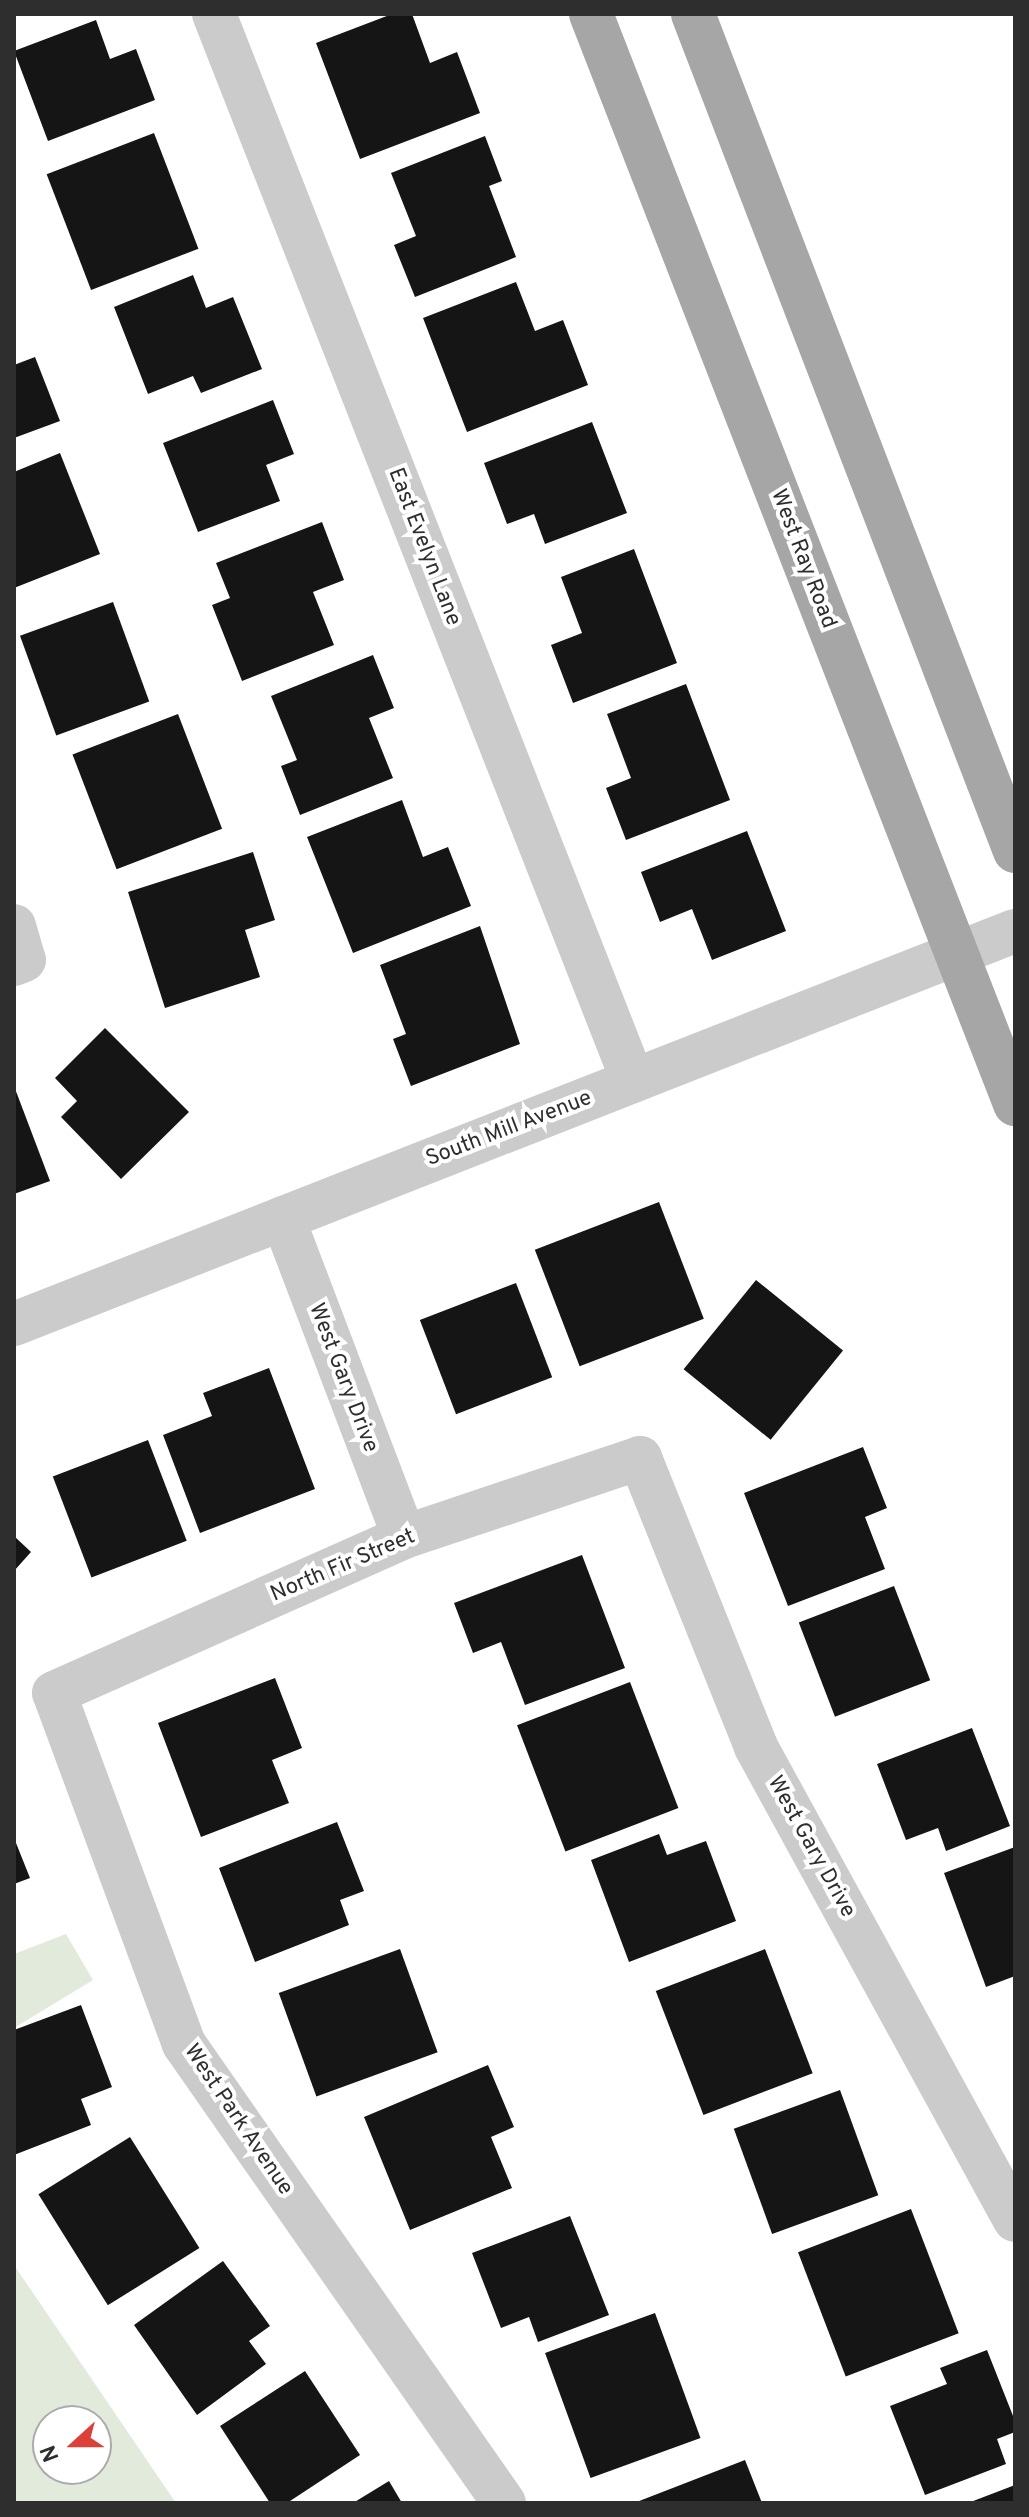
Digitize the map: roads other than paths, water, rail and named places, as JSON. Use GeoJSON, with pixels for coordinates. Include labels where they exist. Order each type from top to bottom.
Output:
{"type":"FeatureCollection","features":[{"type":"Feature","properties":{"kind":"main road","name":"West Ray Road"},"geometry":{"type":"LineString","coordinates":[[591,14],[1015,1104]]}},
{"type":"Feature","properties":{"kind":"main road"},"geometry":{"type":"LineString","coordinates":[[693,14],[1015,851]]}},
{"type":"Feature","properties":{"kind":"street","name":"East Evelyn Lane"},"geometry":{"type":"LineString","coordinates":[[214,14],[633,1081]]}},
{"type":"Feature","properties":{"kind":"street","name":"South Mill Avenue"},"geometry":{"type":"LineString","coordinates":[[14,1324],[1009,933]]}},
{"type":"Feature","properties":{"kind":"street","name":"West Gary Drive"},"geometry":{"type":"LineString","coordinates":[[283,1218],[404,1537]]}},
{"type":"Feature","properties":{"kind":"street","name":"West Gary Drive"},"geometry":{"type":"LineString","coordinates":[[640,1458],[756,1747],[1015,2220]]}},
{"type":"Feature","properties":{"kind":"street","name":"North Fir Street"},"geometry":{"type":"LineString","coordinates":[[54,1693],[404,1537],[640,1458]]}},
{"type":"Feature","properties":{"kind":"street","name":"West Park Avenue"},"geometry":{"type":"LineString","coordinates":[[54,1693],[184,2044],[504,2503]]}}]}
